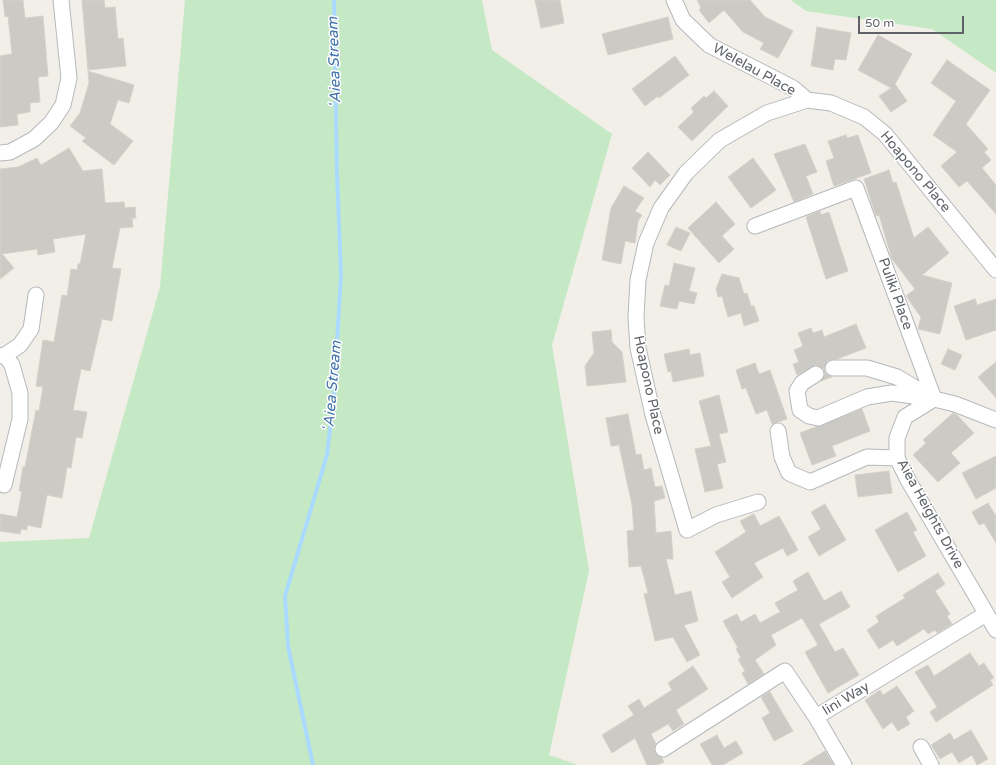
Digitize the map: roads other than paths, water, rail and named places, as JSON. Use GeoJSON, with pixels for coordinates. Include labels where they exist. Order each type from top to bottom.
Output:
{"type":"FeatureCollection","features":[{"type":"Feature","properties":{"kind":"street"},"geometry":{"type":"LineString","coordinates":[[0,153],[10,152],[34,139],[51,123],[63,105],[69,78],[61,0]]}},
{"type":"Feature","properties":{"kind":"street","name":"Welelau Place"},"geometry":{"type":"LineString","coordinates":[[674,0],[683,20],[709,45],[793,88],[808,100]]}},
{"type":"Feature","properties":{"kind":"street","name":"Hoapono Place"},"geometry":{"type":"LineString","coordinates":[[758,502],[716,515],[687,530],[653,415],[638,348],[636,317],[638,280],[646,243],[662,208],[686,173],[720,140],[767,113],[808,100],[831,103],[864,117],[885,134],[996,270]]}},
{"type":"Feature","properties":{"kind":"street","name":"Puliki Place"},"geometry":{"type":"LineString","coordinates":[[755,226],[856,188],[934,400]]}},
{"type":"Feature","properties":{"kind":"street"},"geometry":{"type":"LineString","coordinates":[[4,485],[20,419],[20,393],[12,365],[3,356],[20,345],[31,329],[36,295]]}},
{"type":"Feature","properties":{"kind":"street"},"geometry":{"type":"LineString","coordinates":[[833,368],[867,368],[897,377],[934,400]]}},
{"type":"Feature","properties":{"kind":"street"},"geometry":{"type":"LineString","coordinates":[[816,374],[802,383],[797,391],[800,410],[809,416],[818,418],[867,397],[892,393],[955,404],[996,420]]}},
{"type":"Feature","properties":{"kind":"street","name":"Aiea Heights Drive"},"geometry":{"type":"LineString","coordinates":[[934,400],[905,417],[897,438],[897,458],[908,480],[996,630]]}},
{"type":"Feature","properties":{"kind":"street"},"geometry":{"type":"LineString","coordinates":[[778,431],[782,457],[790,474],[810,482],[867,457],[897,458]]}},
{"type":"Feature","properties":{"kind":"street","name":"Iini Way"},"geometry":{"type":"LineString","coordinates":[[663,749],[785,671],[816,717],[986,614]]}},
{"type":"Feature","properties":{"kind":"street"},"geometry":{"type":"LineString","coordinates":[[816,717],[844,765]]}},
{"type":"Feature","properties":{"kind":"street"},"geometry":{"type":"LineString","coordinates":[[921,747],[931,765]]}},
{"type":"Feature","properties":{"kind":"waterway","name":"ʻAiea Stream"},"geometry":{"type":"LineString","coordinates":[[313,765],[288,646],[285,596],[327,455],[334,395],[341,274],[337,174],[334,0]]}}]}
